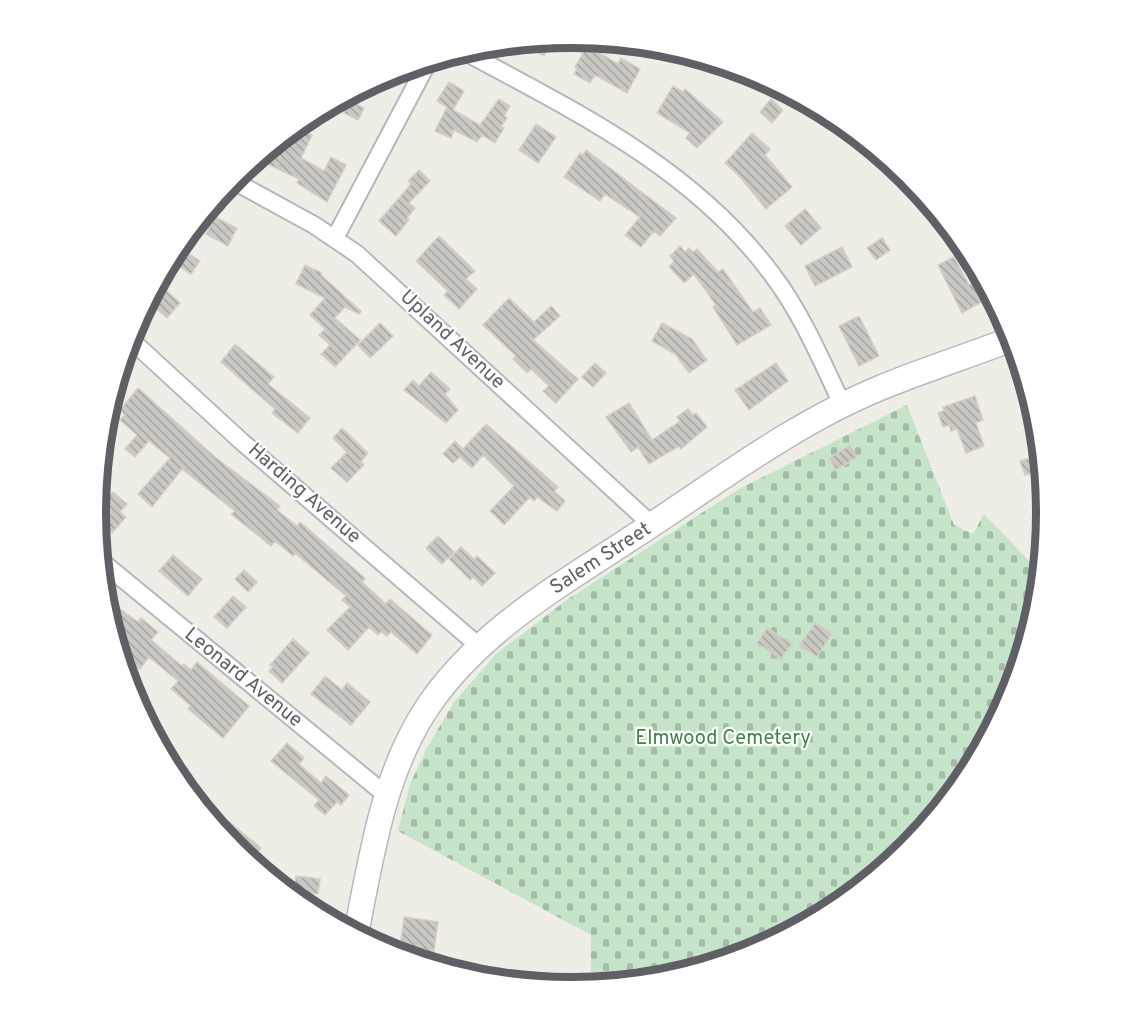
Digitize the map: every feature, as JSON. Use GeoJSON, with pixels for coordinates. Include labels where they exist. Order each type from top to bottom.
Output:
{"type":"FeatureCollection","features":[{"type":"Feature","properties":{"kind":"main road","name":"Salem Street"},"geometry":{"type":"LineString","coordinates":[[358,925],[386,795],[409,740],[423,713],[443,687],[480,647],[540,598],[748,459],[879,388],[1003,342]]}},
{"type":"Feature","properties":{"kind":"street"},"geometry":{"type":"LineString","coordinates":[[476,58],[592,121],[675,176],[712,208],[747,242],[776,279],[803,322],[843,406]]}},
{"type":"Feature","properties":{"kind":"street"},"geometry":{"type":"LineString","coordinates":[[335,238],[422,73]]}},
{"type":"Feature","properties":{"kind":"street","name":"Upland Avenue"},"geometry":{"type":"LineString","coordinates":[[242,185],[335,238],[380,274],[652,525]]}},
{"type":"Feature","properties":{"kind":"street","name":"Harding Avenue"},"geometry":{"type":"LineString","coordinates":[[138,346],[241,441],[480,647]]}},
{"type":"Feature","properties":{"kind":"street","name":"Leonard Avenue"},"geometry":{"type":"LineString","coordinates":[[109,568],[386,795]]}},
{"type":"Feature","properties":{"kind":"green space","name":"Elmwood Cemetery"},"geometry":{"type":"Polygon","coordinates":[[[907,405],[954,525],[973,534],[984,514],[1033,565],[1020,633],[988,718],[957,771],[920,819],[877,862],[854,881],[803,915],[749,942],[662,968],[591,976],[591,935],[398,831],[410,784],[427,748],[454,702],[496,654],[568,599],[739,489],[907,405]]]}},
{"type":"Feature","properties":{"kind":"building"},"geometry":{"type":"Polygon","coordinates":[[[586,48],[592,49],[618,64],[621,58],[640,69],[627,93],[595,75],[590,83],[574,74],[577,69],[575,67],[586,48]]]}},
{"type":"Feature","properties":{"kind":"building"},"geometry":{"type":"Polygon","coordinates":[[[548,49],[544,56],[532,50],[548,49]]]}},
{"type":"Feature","properties":{"kind":"building"},"geometry":{"type":"Polygon","coordinates":[[[449,82],[464,91],[453,110],[480,125],[499,99],[510,106],[504,116],[507,118],[501,127],[504,128],[495,143],[482,135],[477,142],[454,130],[451,138],[435,131],[447,107],[437,101],[449,82]]]}},
{"type":"Feature","properties":{"kind":"building"},"geometry":{"type":"Polygon","coordinates":[[[673,86],[683,92],[685,89],[723,122],[697,148],[686,138],[690,133],[657,113],[673,86]]]}},
{"type":"Feature","properties":{"kind":"building"},"geometry":{"type":"Polygon","coordinates":[[[771,99],[783,110],[772,123],[760,112],[771,99]]]}},
{"type":"Feature","properties":{"kind":"building"},"geometry":{"type":"Polygon","coordinates":[[[353,103],[364,108],[358,120],[344,113],[348,105],[353,103]]]}},
{"type":"Feature","properties":{"kind":"building"},"geometry":{"type":"Polygon","coordinates":[[[536,124],[556,137],[538,163],[519,150],[536,124]]]}},
{"type":"Feature","properties":{"kind":"building"},"geometry":{"type":"Polygon","coordinates":[[[305,132],[312,135],[301,158],[324,171],[331,157],[346,165],[327,202],[297,183],[299,179],[265,163],[288,144],[292,146],[295,139],[305,132]]]}},
{"type":"Feature","properties":{"kind":"building"},"geometry":{"type":"Polygon","coordinates":[[[752,133],[770,149],[765,155],[792,187],[766,209],[739,176],[725,163],[752,133]]]}},
{"type":"Feature","properties":{"kind":"building"},"geometry":{"type":"Polygon","coordinates":[[[586,150],[676,218],[660,236],[654,231],[641,247],[625,235],[640,217],[605,194],[600,201],[564,177],[580,153],[583,155],[586,150]]]}},
{"type":"Feature","properties":{"kind":"building"},"geometry":{"type":"Polygon","coordinates":[[[419,170],[430,181],[409,203],[415,208],[396,236],[379,221],[411,184],[408,181],[419,170]]]}},
{"type":"Feature","properties":{"kind":"building"},"geometry":{"type":"Polygon","coordinates":[[[805,209],[821,228],[801,245],[785,226],[805,209]]]}},
{"type":"Feature","properties":{"kind":"building"},"geometry":{"type":"Polygon","coordinates":[[[215,217],[237,228],[228,246],[206,234],[215,217]]]}},
{"type":"Feature","properties":{"kind":"building"},"geometry":{"type":"Polygon","coordinates":[[[439,236],[475,271],[466,279],[477,289],[459,309],[444,295],[448,291],[416,261],[439,236]]]}},
{"type":"Feature","properties":{"kind":"building"},"geometry":{"type":"Polygon","coordinates":[[[882,238],[890,250],[876,260],[867,248],[882,238]]]}},
{"type":"Feature","properties":{"kind":"building"},"geometry":{"type":"Polygon","coordinates":[[[680,246],[685,252],[689,248],[693,252],[697,249],[718,272],[723,269],[753,312],[760,308],[771,325],[737,345],[713,307],[716,305],[694,274],[684,283],[669,267],[674,261],[670,256],[680,246]]]}},
{"type":"Feature","properties":{"kind":"building"},"geometry":{"type":"Polygon","coordinates":[[[842,247],[852,267],[815,286],[805,266],[842,247]]]}},
{"type":"Feature","properties":{"kind":"building"},"geometry":{"type":"Polygon","coordinates":[[[186,252],[200,261],[191,274],[178,266],[186,252]]]}},
{"type":"Feature","properties":{"kind":"building"},"geometry":{"type":"Polygon","coordinates":[[[954,257],[969,285],[974,283],[984,301],[962,313],[938,265],[954,257]]]}},
{"type":"Feature","properties":{"kind":"building"},"geometry":{"type":"Polygon","coordinates":[[[305,265],[322,273],[321,275],[361,311],[359,314],[345,307],[335,318],[360,340],[335,367],[321,354],[330,345],[319,335],[325,329],[310,315],[325,298],[296,284],[305,265]]]}},
{"type":"Feature","properties":{"kind":"building"},"geometry":{"type":"Polygon","coordinates":[[[164,289],[180,303],[167,318],[154,307],[164,289]]]}},
{"type":"Feature","properties":{"kind":"building"},"geometry":{"type":"Polygon","coordinates":[[[509,298],[534,322],[551,306],[560,316],[533,340],[578,379],[556,403],[543,391],[549,386],[531,369],[527,373],[513,359],[516,356],[483,325],[509,298]]]}},
{"type":"Feature","properties":{"kind":"building"},"geometry":{"type":"Polygon","coordinates":[[[859,316],[879,356],[859,366],[839,326],[859,316]]]}},
{"type":"Feature","properties":{"kind":"building"},"geometry":{"type":"Polygon","coordinates":[[[380,323],[393,336],[370,358],[358,345],[380,323]]]}},
{"type":"Feature","properties":{"kind":"building"},"geometry":{"type":"Polygon","coordinates":[[[662,323],[692,339],[707,360],[689,373],[675,354],[652,341],[662,323]]]}},
{"type":"Feature","properties":{"kind":"building"},"geometry":{"type":"Polygon","coordinates":[[[235,344],[274,377],[268,384],[310,418],[298,433],[272,413],[275,409],[221,362],[235,344]]]}},
{"type":"Feature","properties":{"kind":"building"},"geometry":{"type":"Polygon","coordinates":[[[595,363],[606,373],[593,387],[582,377],[595,363]]]}},
{"type":"Feature","properties":{"kind":"building"},"geometry":{"type":"Polygon","coordinates":[[[776,363],[788,381],[749,410],[735,390],[776,363]]]}},
{"type":"Feature","properties":{"kind":"building"},"geometry":{"type":"Polygon","coordinates":[[[431,372],[450,389],[445,394],[458,410],[446,423],[404,390],[413,380],[419,386],[431,372]]]}},
{"type":"Feature","properties":{"kind":"building"},"geometry":{"type":"Polygon","coordinates":[[[138,388],[215,457],[280,506],[277,510],[297,526],[300,522],[365,578],[362,582],[386,604],[390,599],[432,635],[417,654],[391,632],[387,636],[381,632],[378,635],[369,627],[348,650],[327,630],[350,607],[342,600],[346,596],[295,553],[293,556],[275,541],[271,546],[231,514],[235,511],[182,469],[152,507],[138,494],[170,458],[149,441],[135,457],[125,449],[137,435],[120,420],[125,415],[120,410],[138,388]]]}},
{"type":"Feature","properties":{"kind":"building"},"geometry":{"type":"Polygon","coordinates":[[[975,396],[983,420],[976,423],[984,446],[966,453],[957,429],[951,431],[949,425],[943,427],[938,413],[944,411],[943,407],[975,396]]]}},
{"type":"Feature","properties":{"kind":"building"},"geometry":{"type":"Polygon","coordinates":[[[629,403],[652,440],[680,421],[677,417],[688,409],[693,415],[696,413],[707,427],[681,449],[679,446],[649,464],[638,447],[631,452],[606,417],[629,403]]]}},
{"type":"Feature","properties":{"kind":"building"},"geometry":{"type":"Polygon","coordinates":[[[486,424],[558,487],[554,491],[565,501],[557,511],[537,497],[534,501],[530,497],[504,525],[490,511],[514,486],[483,455],[472,468],[460,457],[453,463],[443,454],[455,441],[463,449],[486,424]]]}},
{"type":"Feature","properties":{"kind":"building"},"geometry":{"type":"Polygon","coordinates":[[[342,428],[368,453],[361,461],[364,465],[347,482],[331,468],[347,452],[333,438],[342,428]]]}},
{"type":"Feature","properties":{"kind":"building"},"geometry":{"type":"Polygon","coordinates":[[[850,445],[857,457],[836,470],[829,458],[850,445]]]}},
{"type":"Feature","properties":{"kind":"building"},"geometry":{"type":"Polygon","coordinates":[[[1033,457],[1034,472],[1025,475],[1020,461],[1033,457]]]}},
{"type":"Feature","properties":{"kind":"building"},"geometry":{"type":"Polygon","coordinates":[[[113,492],[127,504],[120,512],[126,517],[112,533],[107,528],[106,500],[113,492]]]}},
{"type":"Feature","properties":{"kind":"building"},"geometry":{"type":"Polygon","coordinates":[[[438,536],[454,552],[442,564],[426,548],[438,536]]]}},
{"type":"Feature","properties":{"kind":"building"},"geometry":{"type":"Polygon","coordinates":[[[461,547],[474,559],[477,556],[495,573],[482,586],[473,577],[470,580],[449,559],[461,547]]]}},
{"type":"Feature","properties":{"kind":"building"},"geometry":{"type":"Polygon","coordinates":[[[173,555],[202,579],[188,596],[159,571],[173,555]]]}},
{"type":"Feature","properties":{"kind":"building"},"geometry":{"type":"Polygon","coordinates":[[[244,570],[257,582],[248,592],[235,579],[244,570]]]}},
{"type":"Feature","properties":{"kind":"building"},"geometry":{"type":"Polygon","coordinates":[[[233,596],[246,607],[227,628],[214,617],[233,596]]]}},
{"type":"Feature","properties":{"kind":"building"},"geometry":{"type":"Polygon","coordinates":[[[116,606],[138,622],[141,618],[158,632],[151,640],[182,666],[184,664],[191,670],[197,662],[249,706],[223,738],[188,709],[191,706],[171,689],[178,681],[149,657],[140,669],[131,662],[124,639],[126,637],[122,634],[116,606]]]}},
{"type":"Feature","properties":{"kind":"building"},"geometry":{"type":"Polygon","coordinates":[[[815,623],[832,634],[817,657],[799,646],[815,623]]]}},
{"type":"Feature","properties":{"kind":"building"},"geometry":{"type":"Polygon","coordinates":[[[767,628],[792,644],[781,659],[757,643],[767,628]]]}},
{"type":"Feature","properties":{"kind":"building"},"geometry":{"type":"Polygon","coordinates":[[[293,639],[309,653],[282,683],[269,671],[273,667],[270,665],[293,639]]]}},
{"type":"Feature","properties":{"kind":"building"},"geometry":{"type":"Polygon","coordinates":[[[325,676],[342,690],[347,683],[370,702],[351,725],[311,694],[325,676]]]}},
{"type":"Feature","properties":{"kind":"building"},"geometry":{"type":"Polygon","coordinates":[[[287,743],[304,758],[299,764],[321,783],[326,776],[349,795],[341,805],[337,802],[325,815],[314,806],[319,800],[271,761],[287,743]]]}},
{"type":"Feature","properties":{"kind":"building"},"geometry":{"type":"Polygon","coordinates":[[[227,820],[261,848],[256,854],[243,841],[225,822],[227,820]]]}},
{"type":"Feature","properties":{"kind":"building"},"geometry":{"type":"Polygon","coordinates":[[[296,876],[320,879],[318,894],[304,892],[295,886],[296,876]]]}},
{"type":"Feature","properties":{"kind":"building"},"geometry":{"type":"Polygon","coordinates":[[[404,917],[438,922],[433,955],[400,945],[404,917]]]}}]}
